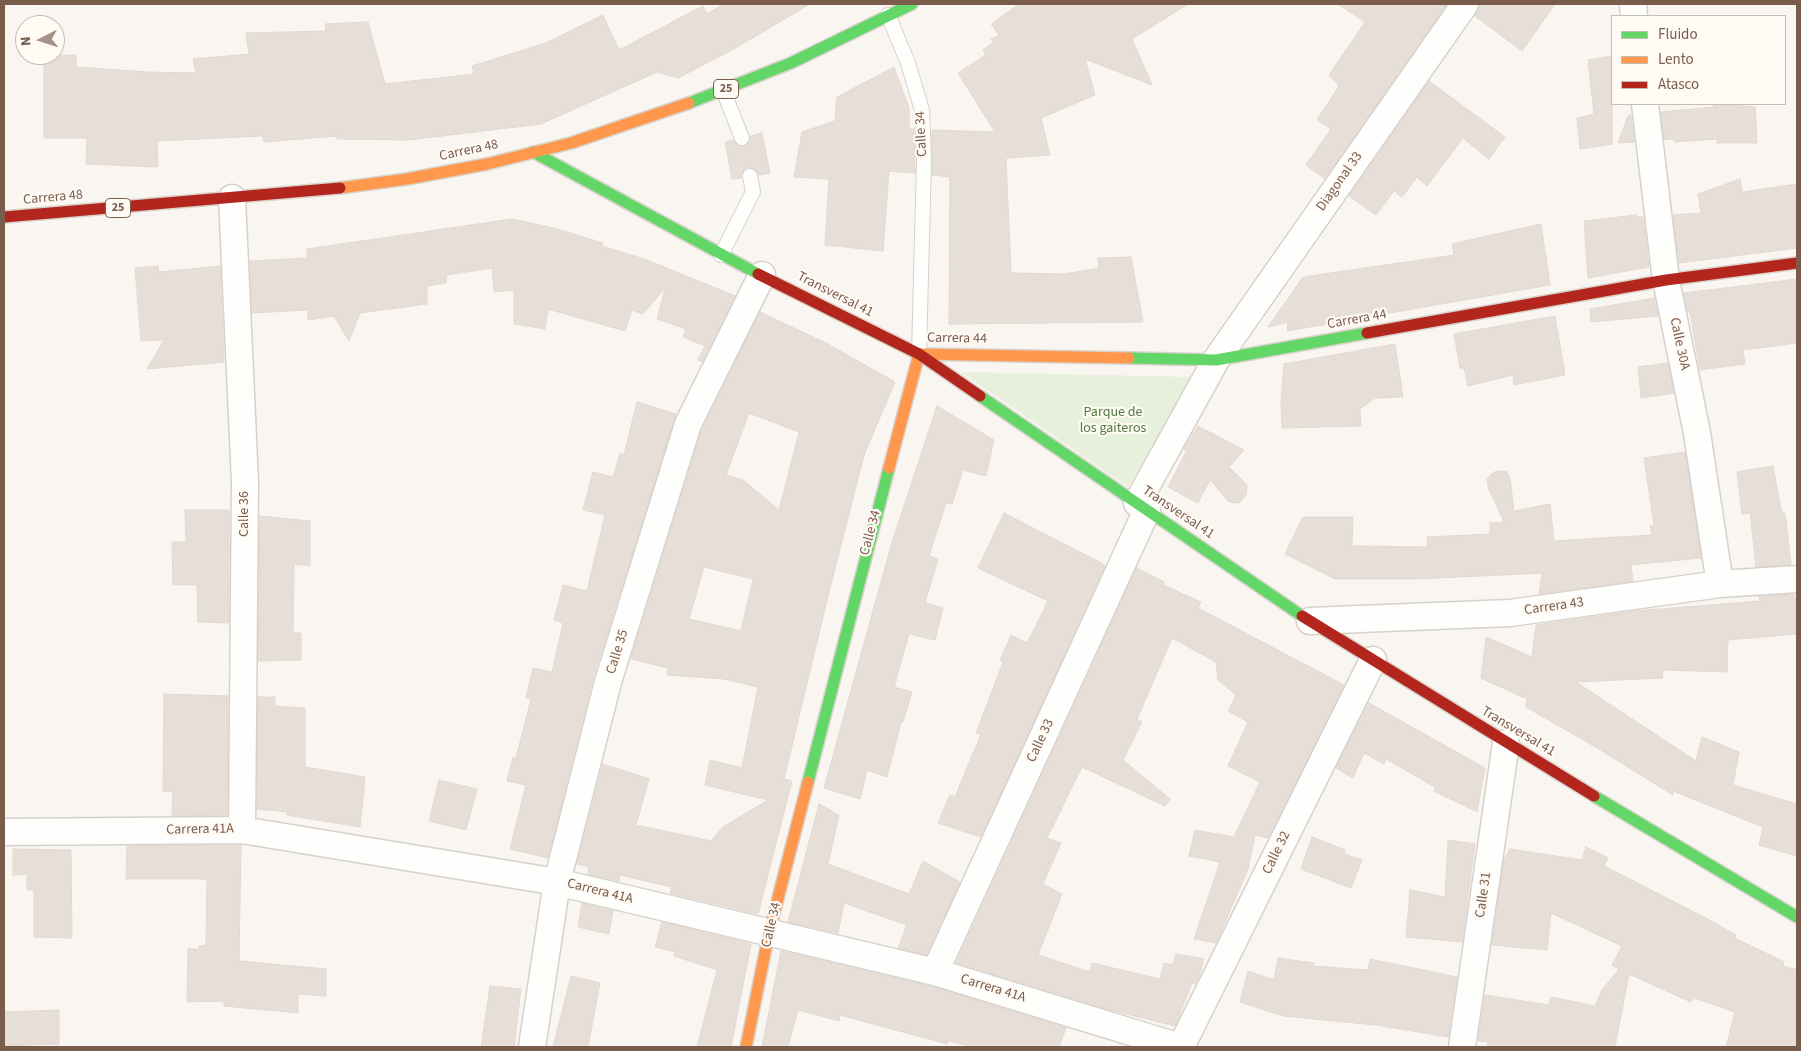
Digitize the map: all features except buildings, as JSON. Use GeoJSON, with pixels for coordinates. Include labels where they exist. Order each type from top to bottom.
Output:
{"type":"FeatureCollection","features":[{"type":"Feature","properties":{"kind":"main road","name":"Carrera 48"},"geometry":{"type":"LineString","coordinates":[[4,217],[321,190],[406,179],[487,164],[571,143],[669,111],[791,63],[912,4]]}},
{"type":"Feature","properties":{"kind":"main road","name":"Transversal 41"},"geometry":{"type":"LineString","coordinates":[[533,152],[720,255],[919,354],[1310,621],[1506,743],[1797,917]]}},
{"type":"Feature","properties":{"kind":"main road","name":"Carrera 44"},"geometry":{"type":"LineString","coordinates":[[919,354],[1216,360],[1666,280],[1797,263]]}},
{"type":"Feature","properties":{"kind":"main road","name":"Calle 34"},"geometry":{"type":"LineString","coordinates":[[746,1047],[769,933],[919,354]]}},
{"type":"Feature","properties":{"kind":"street","name":"Diagonal 33"},"geometry":{"type":"LineString","coordinates":[[1216,360],[1465,4]]}},
{"type":"Feature","properties":{"kind":"street","name":"Calle 30A"},"geometry":{"type":"LineString","coordinates":[[1645,105],[1666,280],[1698,433],[1720,584]]}},
{"type":"Feature","properties":{"kind":"street","name":"Calle 36"},"geometry":{"type":"LineString","coordinates":[[232,198],[245,482],[242,830]]}},
{"type":"Feature","properties":{"kind":"street","name":"Calle 35"},"geometry":{"type":"LineString","coordinates":[[532,1047],[557,882],[608,682],[688,424],[762,275]]}},
{"type":"Feature","properties":{"kind":"street","name":"Calle 33"},"geometry":{"type":"LineString","coordinates":[[935,972],[1142,506],[1216,360]]}},
{"type":"Feature","properties":{"kind":"street","name":"Carrera 43"},"geometry":{"type":"LineString","coordinates":[[1310,621],[1510,613],[1720,584],[1797,580]]}},
{"type":"Feature","properties":{"kind":"street","name":"Calle 32"},"geometry":{"type":"LineString","coordinates":[[1181,1047],[1373,660]]}},
{"type":"Feature","properties":{"kind":"street","name":"Calle 31"},"geometry":{"type":"LineString","coordinates":[[1462,1047],[1506,743]]}},
{"type":"Feature","properties":{"kind":"street","name":"Carrera 41A"},"geometry":{"type":"LineString","coordinates":[[4,832],[242,830],[557,882],[935,972],[1181,1047]]}},
{"type":"Feature","properties":{"kind":"lane","name":"Calle 34"},"geometry":{"type":"LineString","coordinates":[[888,15],[908,63],[922,110],[924,160],[919,354]]}},
{"type":"Feature","properties":{"kind":"lane"},"geometry":{"type":"LineString","coordinates":[[723,90],[742,138]]}},
{"type":"Feature","properties":{"kind":"lane"},"geometry":{"type":"LineString","coordinates":[[720,255],[753,192],[750,176]]}},
{"type":"Feature","properties":{"kind":"green space","name":"Parque de los gaiteros"},"geometry":{"type":"Polygon","coordinates":[[[961,372],[1194,377],[1128,487],[961,372]]]}},
{"type":"Feature","properties":{"kind":"traffic: fast"},"geometry":{"type":"LineString","coordinates":[[689,103],[791,63],[912,4]]}},
{"type":"Feature","properties":{"kind":"traffic: fast"},"geometry":{"type":"LineString","coordinates":[[533,152],[758,274]]}},
{"type":"Feature","properties":{"kind":"traffic: fast"},"geometry":{"type":"LineString","coordinates":[[1129,358],[1216,360],[1367,333]]}},
{"type":"Feature","properties":{"kind":"traffic: fast"},"geometry":{"type":"LineString","coordinates":[[980,396],[1302,616]]}},
{"type":"Feature","properties":{"kind":"traffic: fast"},"geometry":{"type":"LineString","coordinates":[[808,782],[889,468]]}},
{"type":"Feature","properties":{"kind":"traffic: fast"},"geometry":{"type":"LineString","coordinates":[[1594,796],[1797,917]]}},
{"type":"Feature","properties":{"kind":"traffic: slow"},"geometry":{"type":"LineString","coordinates":[[340,188],[407,179],[487,164],[571,143],[689,103]]}},
{"type":"Feature","properties":{"kind":"traffic: slow"},"geometry":{"type":"LineString","coordinates":[[889,468],[919,354],[1129,358]]}},
{"type":"Feature","properties":{"kind":"traffic: slow"},"geometry":{"type":"LineString","coordinates":[[746,1047],[769,933],[808,782]]}},
{"type":"Feature","properties":{"kind":"traffic: jam"},"geometry":{"type":"LineString","coordinates":[[4,217],[340,188]]}},
{"type":"Feature","properties":{"kind":"traffic: jam"},"geometry":{"type":"LineString","coordinates":[[1367,333],[1666,280],[1797,263]]}},
{"type":"Feature","properties":{"kind":"traffic: jam"},"geometry":{"type":"LineString","coordinates":[[758,274],[919,354],[980,396]]}},
{"type":"Feature","properties":{"kind":"traffic: jam"},"geometry":{"type":"LineString","coordinates":[[1302,616],[1594,796]]}}]}
